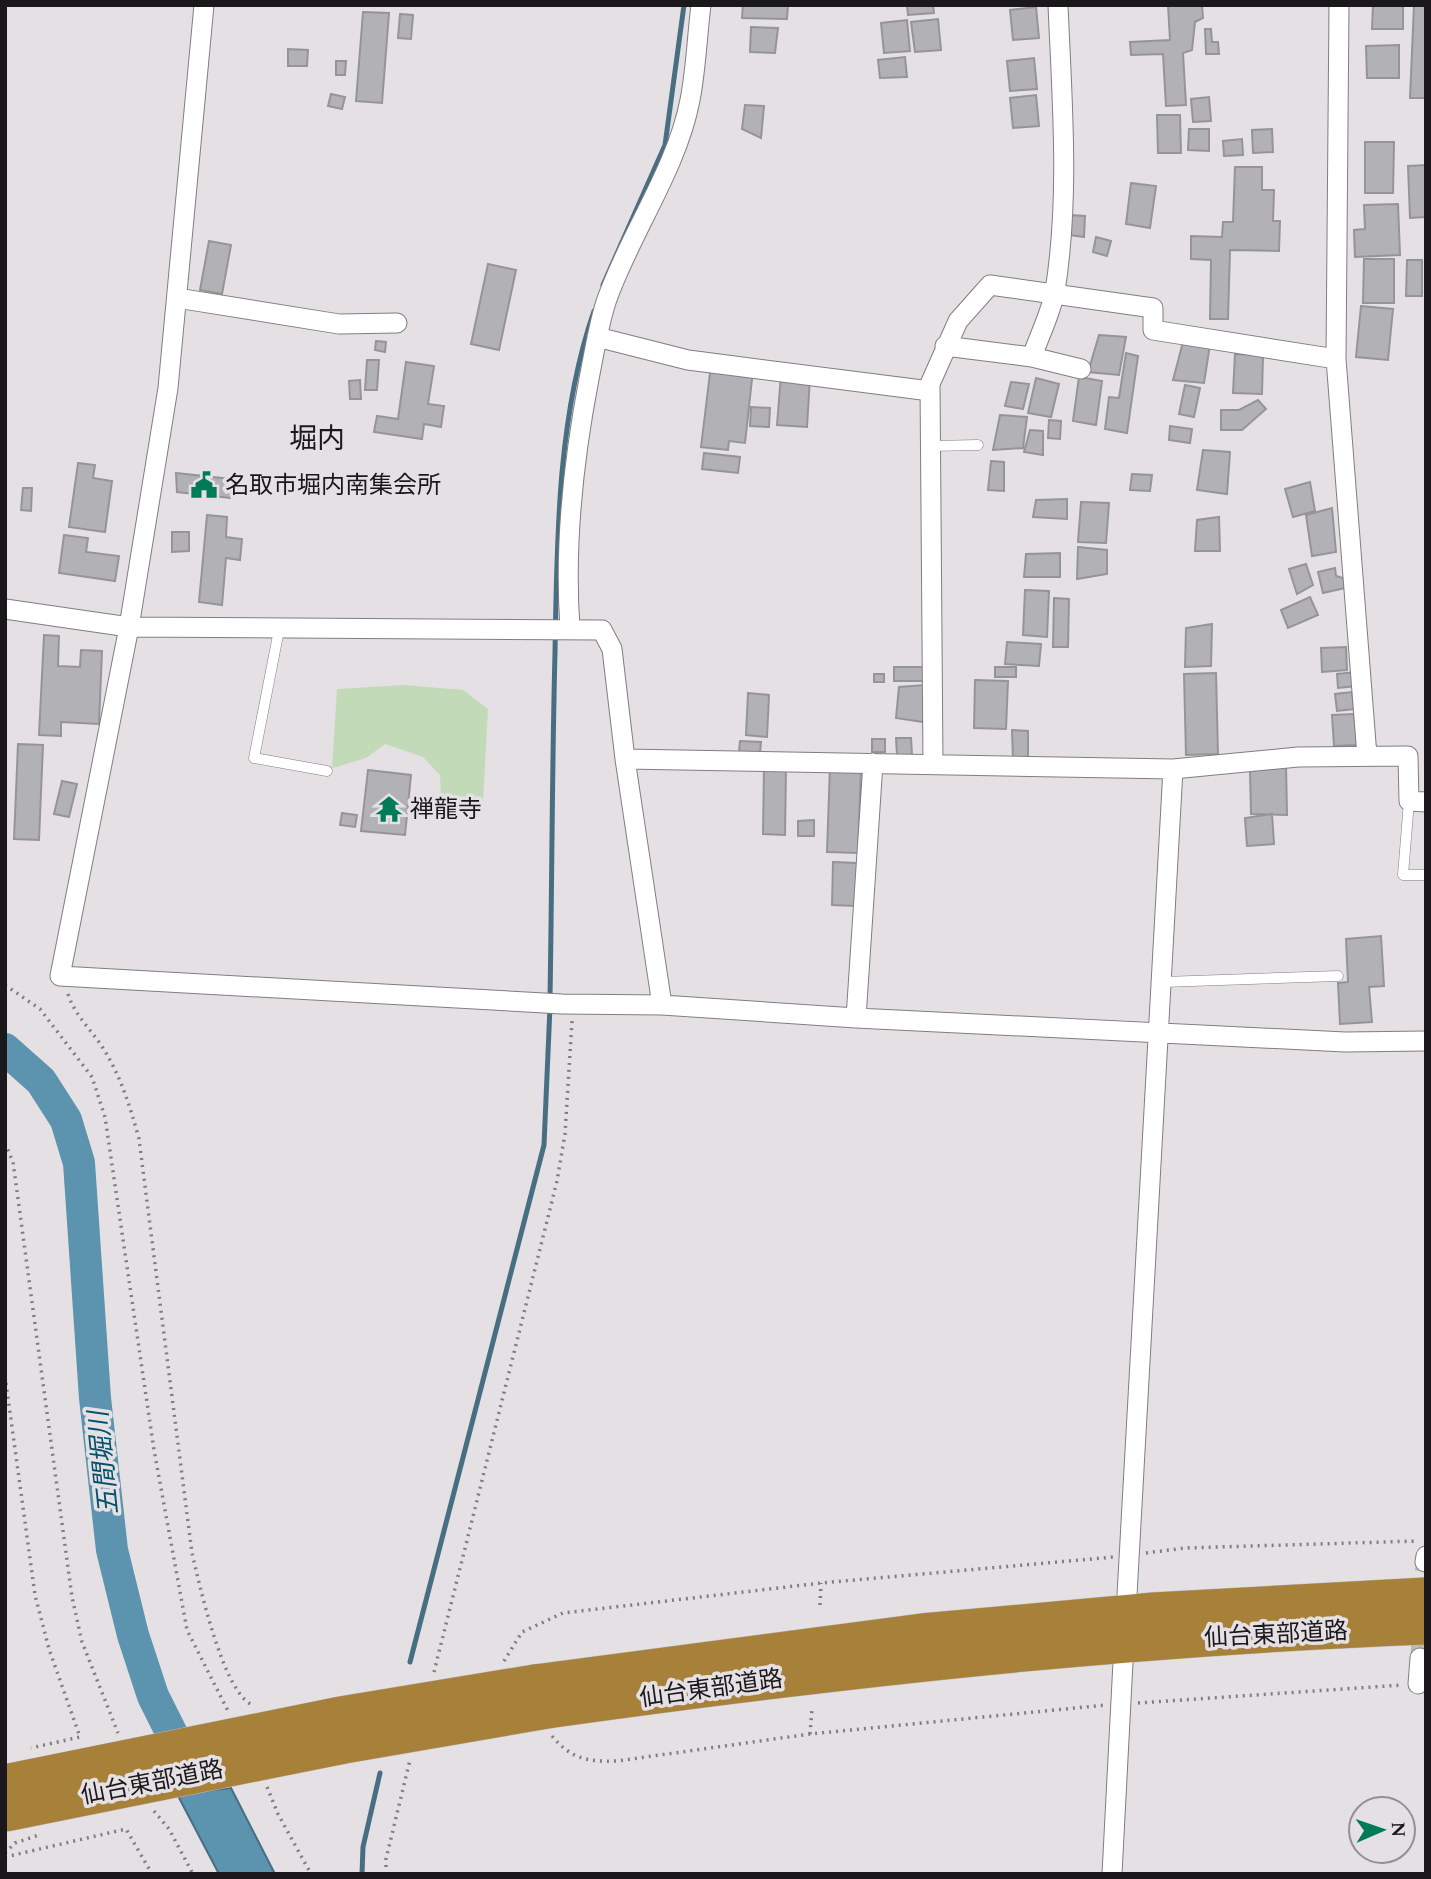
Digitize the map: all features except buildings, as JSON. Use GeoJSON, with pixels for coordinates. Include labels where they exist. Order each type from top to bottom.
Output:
{"type":"FeatureCollection","features":[{"type":"Feature","properties":{"kind":"highway","name":"仙台東部道路"},"geometry":{"type":"LineString","coordinates":[[5,1813],[922,1632],[1154,1611],[1426,1596]]}},
{"type":"Feature","properties":{"kind":"highway","name":"仙台東部道路"},"geometry":{"type":"LineString","coordinates":[[5,1783],[341,1715],[543,1708],[922,1662],[1157,1641],[1423,1642]]}},
{"type":"Feature","properties":{"kind":"street"},"geometry":{"type":"LineString","coordinates":[[204,5],[168,388],[129,627],[60,976],[559,1003],[662,1005],[1161,1034],[1345,1042],[1426,1041]]}},
{"type":"Feature","properties":{"kind":"street"},"geometry":{"type":"LineString","coordinates":[[561,628],[567,584],[572,485],[597,337],[606,302],[674,149],[690,102],[701,5]]}},
{"type":"Feature","properties":{"kind":"street"},"geometry":{"type":"LineString","coordinates":[[1032,357],[1054,294],[1064,149],[1058,5]]}},
{"type":"Feature","properties":{"kind":"street"},"geometry":{"type":"LineString","coordinates":[[1339,5],[1336,359],[1367,756]]}},
{"type":"Feature","properties":{"kind":"street"},"geometry":{"type":"LineString","coordinates":[[933,764],[930,391],[945,346],[958,321],[990,285],[1153,308],[1153,330],[1336,359]]}},
{"type":"Feature","properties":{"kind":"street"},"geometry":{"type":"LineString","coordinates":[[177,298],[339,324],[397,323]]}},
{"type":"Feature","properties":{"kind":"street"},"geometry":{"type":"LineString","coordinates":[[597,337],[688,360],[930,391]]}},
{"type":"Feature","properties":{"kind":"street"},"geometry":{"type":"LineString","coordinates":[[945,346],[1032,357],[1081,369]]}},
{"type":"Feature","properties":{"kind":"street"},"geometry":{"type":"LineString","coordinates":[[5,609],[129,627],[602,630],[612,649],[625,759],[662,1005]]}},
{"type":"Feature","properties":{"kind":"street"},"geometry":{"type":"LineString","coordinates":[[625,759],[1173,769],[1298,757],[1408,756],[1417,802]]}},
{"type":"Feature","properties":{"kind":"street"},"geometry":{"type":"LineString","coordinates":[[856,1018],[873,762]]}},
{"type":"Feature","properties":{"kind":"street"},"geometry":{"type":"LineString","coordinates":[[1127,1595],[1161,1034],[1173,769]]}},
{"type":"Feature","properties":{"kind":"street"},"geometry":{"type":"LineString","coordinates":[[1425,1562],[1426,1556]]}},
{"type":"Feature","properties":{"kind":"street"},"geometry":{"type":"LineString","coordinates":[[1418,1684],[1423,1642]]}},
{"type":"Feature","properties":{"kind":"street"},"geometry":{"type":"LineString","coordinates":[[1112,1874],[1124,1662]]}},
{"type":"Feature","properties":{"kind":"lane"},"geometry":{"type":"LineString","coordinates":[[930,446],[978,446]]}},
{"type":"Feature","properties":{"kind":"lane"},"geometry":{"type":"LineString","coordinates":[[278,630],[254,758],[327,771]]}},
{"type":"Feature","properties":{"kind":"lane"},"geometry":{"type":"LineString","coordinates":[[1417,802],[1403,875],[1426,876]]}},
{"type":"Feature","properties":{"kind":"lane"},"geometry":{"type":"LineString","coordinates":[[1163,982],[1338,976]]}},
{"type":"Feature","properties":{"kind":"path"},"geometry":{"type":"LineString","coordinates":[[60,976],[74,1013],[86,1024],[118,1073],[139,1139],[192,1553],[230,1678],[242,1697]]}},
{"type":"Feature","properties":{"kind":"path"},"geometry":{"type":"LineString","coordinates":[[5,985],[40,1009],[92,1077],[105,1117],[153,1450],[187,1630],[226,1712],[236,1709]]}},
{"type":"Feature","properties":{"kind":"path"},"geometry":{"type":"LineString","coordinates":[[445,1672],[433,1674],[557,1181],[565,1134],[559,1003]]}},
{"type":"Feature","properties":{"kind":"path"},"geometry":{"type":"LineString","coordinates":[[5,1143],[13,1162],[72,1597],[82,1642],[122,1743]]}},
{"type":"Feature","properties":{"kind":"path"},"geometry":{"type":"LineString","coordinates":[[5,1376],[36,1595],[49,1649],[80,1737],[30,1749]]}},
{"type":"Feature","properties":{"kind":"path"},"geometry":{"type":"LineString","coordinates":[[492,1664],[503,1662],[522,1632],[563,1613],[821,1583],[1185,1548],[1426,1541]]}},
{"type":"Feature","properties":{"kind":"path"},"geometry":{"type":"LineString","coordinates":[[820,1605],[821,1583]]}},
{"type":"Feature","properties":{"kind":"path"},"geometry":{"type":"LineString","coordinates":[[543,1708],[572,1756],[592,1762],[810,1734],[1122,1704],[1418,1684]]}},
{"type":"Feature","properties":{"kind":"path"},"geometry":{"type":"LineString","coordinates":[[810,1734],[812,1709]]}},
{"type":"Feature","properties":{"kind":"path"},"geometry":{"type":"LineString","coordinates":[[386,1874],[386,1858],[412,1752]]}},
{"type":"Feature","properties":{"kind":"path"},"geometry":{"type":"LineString","coordinates":[[265,1780],[278,1814],[311,1874]]}},
{"type":"Feature","properties":{"kind":"path"},"geometry":{"type":"LineString","coordinates":[[146,1806],[153,1809],[169,1829],[193,1874]]}},
{"type":"Feature","properties":{"kind":"path"},"geometry":{"type":"LineString","coordinates":[[5,1857],[126,1829],[152,1874]]}},
{"type":"Feature","properties":{"kind":"green space"},"geometry":{"type":"Polygon","coordinates":[[[404,685],[463,690],[488,709],[483,802],[441,795],[440,775],[423,757],[385,744],[366,758],[332,768],[337,689],[404,685]]]}},
{"type":"Feature","properties":{"kind":"water"},"geometry":{"type":"Polygon","coordinates":[[[231,1788],[275,1874],[219,1874],[177,1794],[231,1788]]]}},
{"type":"Feature","properties":{"kind":"waterway"},"geometry":{"type":"LineString","coordinates":[[603,285],[665,145],[684,5]]}},
{"type":"Feature","properties":{"kind":"waterway"},"geometry":{"type":"LineString","coordinates":[[550,998],[558,523],[566,436],[573,394],[594,311]]}},
{"type":"Feature","properties":{"kind":"waterway"},"geometry":{"type":"LineString","coordinates":[[410,1662],[544,1145],[550,1007]]}},
{"type":"Feature","properties":{"kind":"waterway","name":"五間堀川"},"geometry":{"type":"LineString","coordinates":[[5,1049],[41,1081],[66,1120],[79,1163],[95,1398],[112,1550],[133,1635],[153,1696],[190,1770]]}},
{"type":"Feature","properties":{"kind":"waterway"},"geometry":{"type":"LineString","coordinates":[[362,1874],[363,1847],[380,1773]]}},
{"type":"Feature","properties":{"kind":"tunnel"},"geometry":{"type":"LineString","coordinates":[[1420,1658],[1425,1562]]}},
{"type":"Feature","properties":{"kind":"place","name":"名取市堀内南集会所"},"geometry":{"type":"Point","coordinates":[204,485]}},
{"type":"Feature","properties":{"kind":"place","name":"禅龍寺"},"geometry":{"type":"Point","coordinates":[389,809]}},
{"type":"Feature","properties":{"kind":"district","name":"堀内"},"geometry":{"type":"Point","coordinates":[317,438]}}]}
